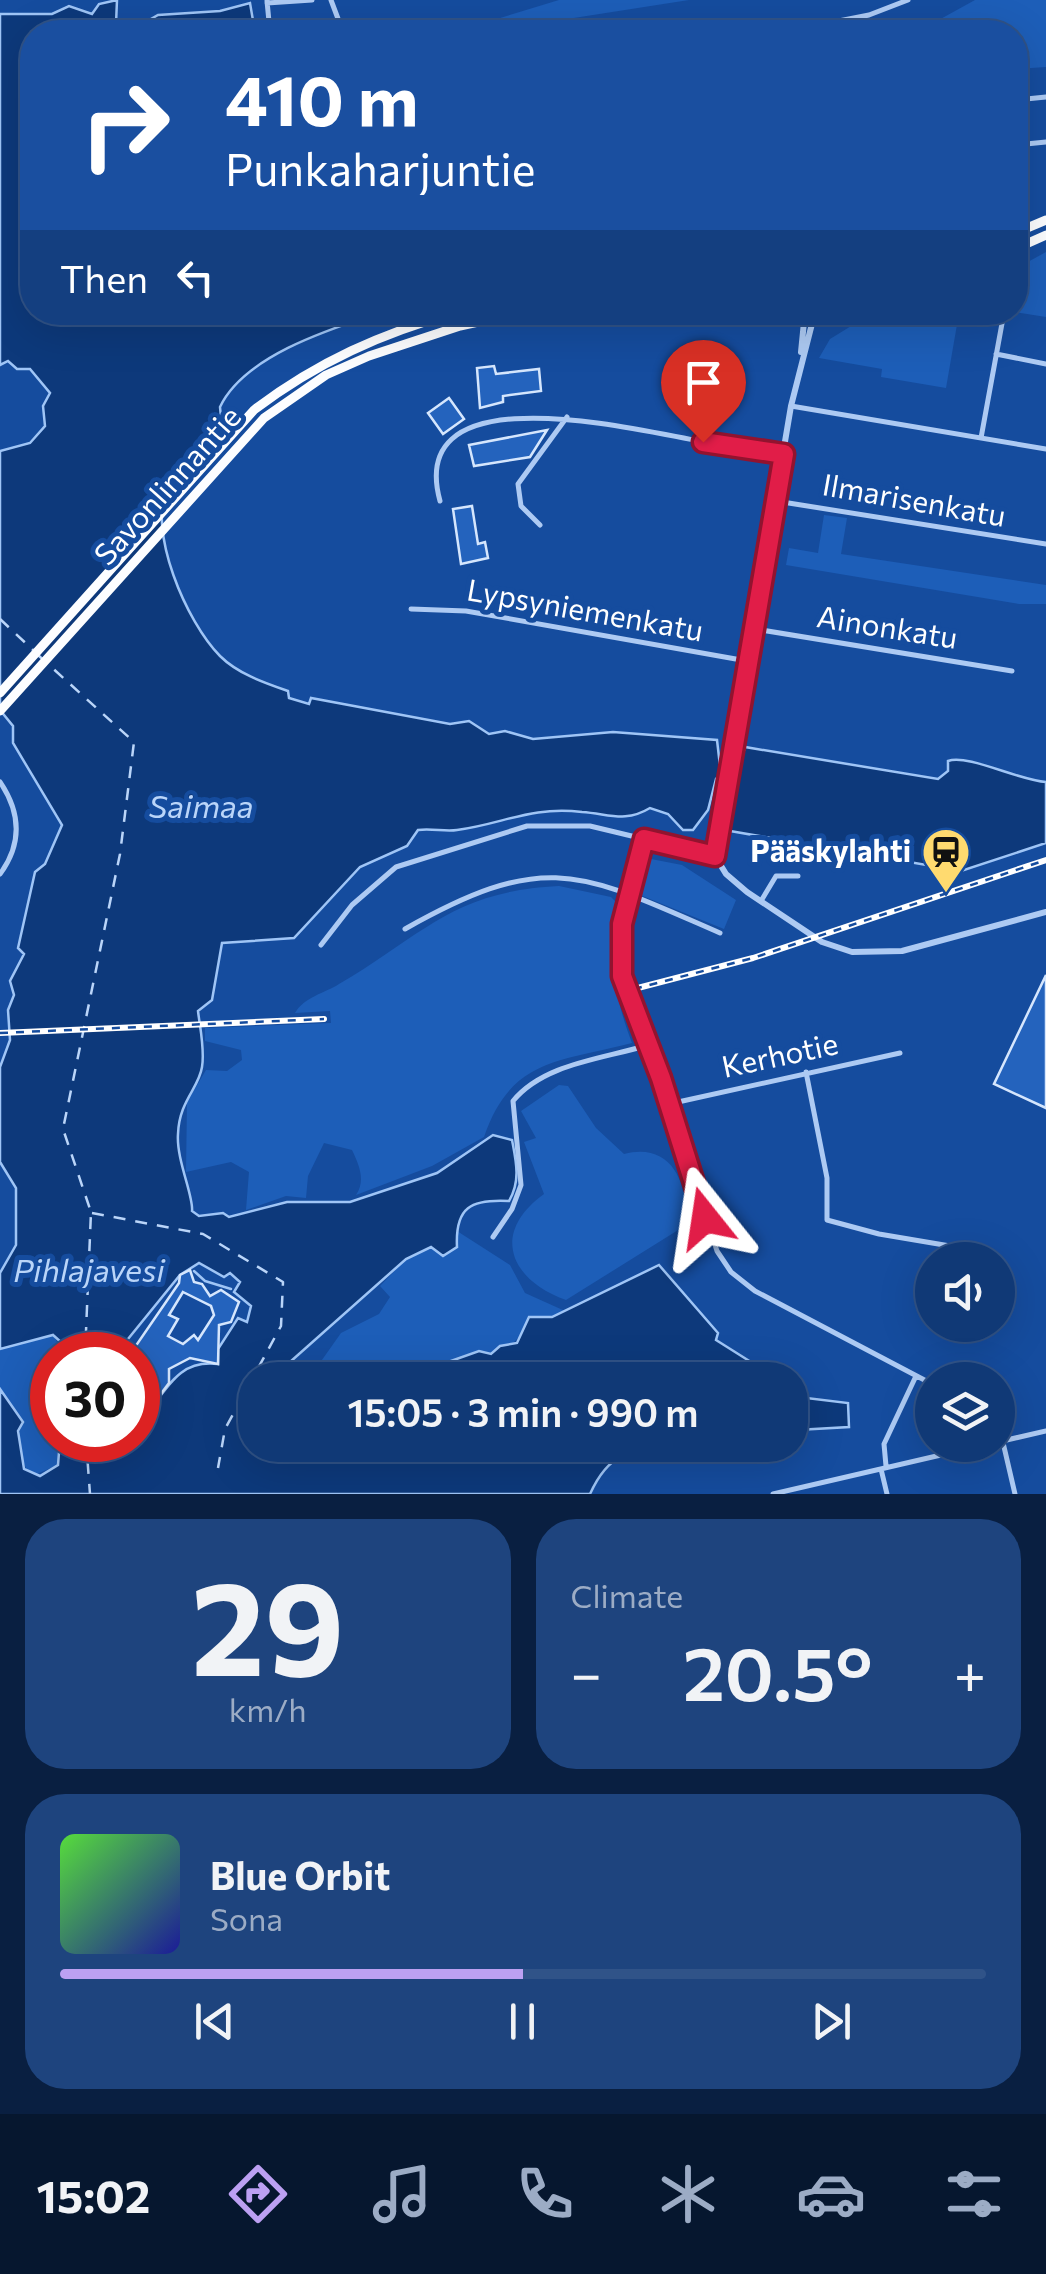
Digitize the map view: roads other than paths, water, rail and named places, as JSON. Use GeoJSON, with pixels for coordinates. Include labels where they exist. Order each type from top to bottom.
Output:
{"type":"FeatureCollection","features":[{"type":"Feature","properties":{"kind":"highway","name":"Savonlinnantie"},"geometry":{"type":"LineString","coordinates":[[0,693],[234,429],[277,392],[319,365],[415,325]]}},
{"type":"Feature","properties":{"kind":"highway","name":"Savonlinnantie"},"geometry":{"type":"LineString","coordinates":[[0,711],[243,438],[310,385],[368,356],[465,325]]}},
{"type":"Feature","properties":{"kind":"street"},"geometry":{"type":"LineString","coordinates":[[267,2],[312,0]]}},
{"type":"Feature","properties":{"kind":"street"},"geometry":{"type":"LineString","coordinates":[[844,20],[908,0]]}},
{"type":"Feature","properties":{"kind":"street"},"geometry":{"type":"LineString","coordinates":[[801,358],[804,325]]}},
{"type":"Feature","properties":{"kind":"street"},"geometry":{"type":"LineString","coordinates":[[715,856],[791,406],[811,325]]}},
{"type":"Feature","properties":{"kind":"street"},"geometry":{"type":"LineString","coordinates":[[982,438],[1002,325]]}},
{"type":"Feature","properties":{"kind":"street"},"geometry":{"type":"LineString","coordinates":[[996,354],[1046,364]]}},
{"type":"Feature","properties":{"kind":"street"},"geometry":{"type":"LineString","coordinates":[[791,406],[1046,448]]}},
{"type":"Feature","properties":{"kind":"street"},"geometry":{"type":"LineString","coordinates":[[440,501],[436,467],[456,436],[496,421],[567,417],[784,454]]}},
{"type":"Feature","properties":{"kind":"street"},"geometry":{"type":"LineString","coordinates":[[540,525],[521,506],[518,484],[567,417]]}},
{"type":"Feature","properties":{"kind":"street","name":"Ilmarisenkatu"},"geometry":{"type":"LineString","coordinates":[[776,501],[1046,544]]}},
{"type":"Feature","properties":{"kind":"street","name":"Lypsyniemenkatu"},"geometry":{"type":"LineString","coordinates":[[411,609],[466,611],[750,662]]}},
{"type":"Feature","properties":{"kind":"street","name":"Ainonkatu"},"geometry":{"type":"LineString","coordinates":[[755,629],[1012,672]]}},
{"type":"Feature","properties":{"kind":"street"},"geometry":{"type":"LineString","coordinates":[[0,782],[14,808],[17,849],[0,874]]}},
{"type":"Feature","properties":{"kind":"street"},"geometry":{"type":"LineString","coordinates":[[321,945],[373,884],[396,867],[527,826],[556,823],[590,826],[715,856],[734,882],[822,942],[878,954],[1046,912]]}},
{"type":"Feature","properties":{"kind":"street"},"geometry":{"type":"LineString","coordinates":[[644,839],[622,936],[622,976],[669,1104],[711,1238],[731,1272],[755,1291],[915,1375]]}},
{"type":"Feature","properties":{"kind":"street"},"geometry":{"type":"LineString","coordinates":[[406,929],[465,898],[540,874],[582,878],[629,893],[720,934]]}},
{"type":"Feature","properties":{"kind":"street"},"geometry":{"type":"LineString","coordinates":[[762,901],[776,876],[798,876]]}},
{"type":"Feature","properties":{"kind":"street"},"geometry":{"type":"LineString","coordinates":[[492,1236],[512,1210],[521,1185],[513,1100],[543,1078],[572,1065],[648,1045]]}},
{"type":"Feature","properties":{"kind":"street","name":"Kerhotie"},"geometry":{"type":"LineString","coordinates":[[669,1104],[900,1053]]}},
{"type":"Feature","properties":{"kind":"street"},"geometry":{"type":"LineString","coordinates":[[806,1072],[828,1178],[827,1220],[863,1231],[927,1242]]}},
{"type":"Feature","properties":{"kind":"street"},"geometry":{"type":"LineString","coordinates":[[887,1494],[884,1444],[915,1378]]}},
{"type":"Feature","properties":{"kind":"street"},"geometry":{"type":"LineString","coordinates":[[1015,1438],[1046,1431]]}},
{"type":"Feature","properties":{"kind":"street"},"geometry":{"type":"LineString","coordinates":[[772,1494],[915,1461]]}},
{"type":"Feature","properties":{"kind":"street"},"geometry":{"type":"LineString","coordinates":[[1007,1462],[1015,1494]]}},
{"type":"Feature","properties":{"kind":"water","name":"Saimaa"},"geometry":{"type":"Polygon","coordinates":[[[117,0],[116,20],[20,20],[20,325],[343,325],[290,347],[248,373],[220,407],[222,428],[185,462],[168,485],[162,526],[173,575],[195,622],[227,662],[288,691],[289,698],[309,704],[311,698],[450,724],[469,721],[489,734],[505,731],[533,739],[613,732],[717,740],[720,766],[739,768],[745,747],[938,779],[948,771],[948,761],[957,760],[1046,782],[1046,843],[961,871],[730,831],[737,783],[716,779],[708,810],[693,830],[683,830],[668,814],[650,808],[625,816],[547,811],[457,830],[418,830],[407,846],[360,867],[294,938],[222,943],[212,1000],[198,1011],[202,1067],[179,1123],[178,1144],[192,1211],[199,1216],[223,1213],[229,1217],[287,1202],[350,1202],[437,1173],[493,1135],[512,1140],[516,1171],[509,1201],[475,1204],[463,1214],[457,1247],[443,1256],[431,1247],[406,1259],[290,1362],[238,1362],[238,1462],[613,1462],[590,1494],[0,1494],[0,1389],[23,1422],[18,1431],[24,1469],[40,1476],[58,1462],[160,1462],[160,1396],[189,1368],[218,1364],[218,1349],[238,1318],[247,1322],[251,1306],[234,1292],[240,1282],[230,1273],[224,1277],[199,1263],[180,1275],[134,1332],[30,1332],[30,1341],[0,1349],[0,1273],[16,1245],[16,1188],[0,1162],[0,1067],[10,1040],[8,1010],[14,995],[10,981],[24,954],[18,948],[35,872],[45,864],[62,825],[13,743],[13,726],[0,710],[0,451],[30,443],[45,426],[43,406],[50,393],[30,369],[17,369],[8,361],[0,365],[0,14],[52,14],[69,6],[92,14],[99,4],[117,0]]]}},
{"type":"Feature","properties":{"kind":"water","name":"Saimaa"},"geometry":{"type":"Polygon","coordinates":[[[250,3],[253,20],[149,20],[158,15],[220,11],[250,3]]]}},
{"type":"Feature","properties":{"kind":"water"},"geometry":{"type":"Polygon","coordinates":[[[659,1265],[718,1333],[716,1340],[751,1362],[448,1362],[479,1351],[491,1354],[500,1346],[517,1343],[529,1317],[552,1317],[659,1265]]]}},
{"type":"Feature","properties":{"kind":"water"},"geometry":{"type":"Polygon","coordinates":[[[808,1398],[848,1403],[849,1427],[808,1429],[808,1398]]]}},
{"type":"Feature","properties":{"kind":"waterway"},"geometry":{"type":"LineString","coordinates":[[194,1271],[205,1281],[231,1289]]}},
{"type":"Feature","properties":{"kind":"railway"},"geometry":{"type":"LineString","coordinates":[[634,989],[753,958],[1046,860]]}},
{"type":"Feature","properties":{"kind":"railway"},"geometry":{"type":"LineString","coordinates":[[0,1033],[324,1019]]}},
{"type":"Feature","properties":{"kind":"place","name":"Pääskylahti"},"geometry":{"type":"Point","coordinates":[946,894]}},
{"type":"Feature","properties":{"kind":"water label","name":"Pihlajavesi"},"geometry":{"type":"Point","coordinates":[89,1271]}}]}
